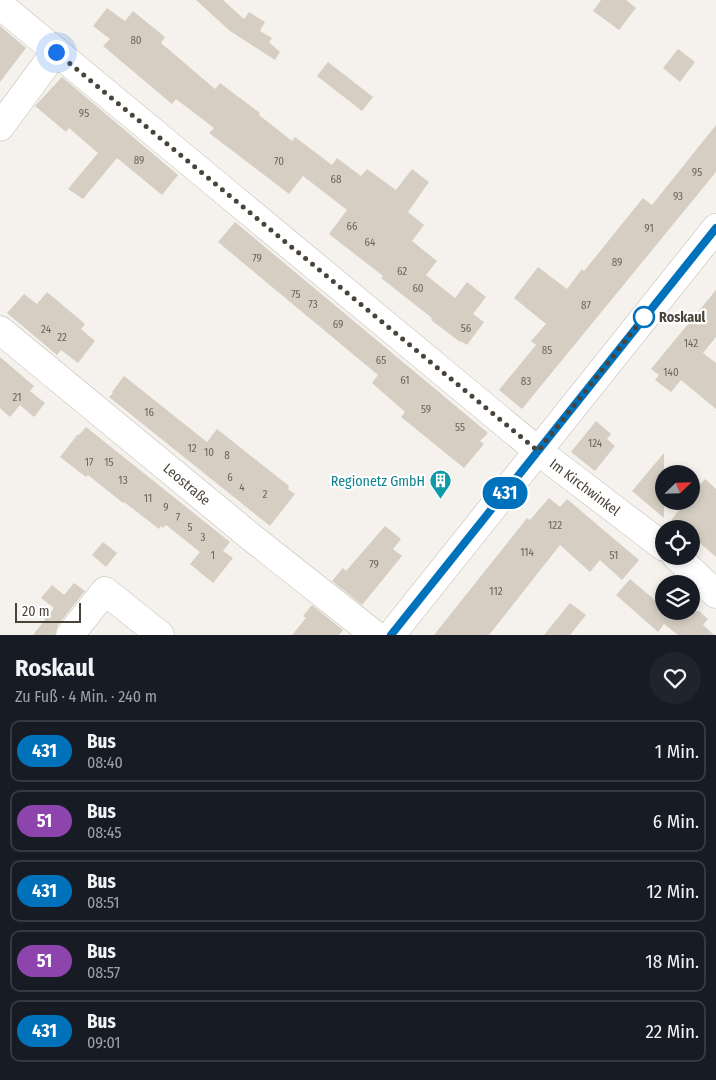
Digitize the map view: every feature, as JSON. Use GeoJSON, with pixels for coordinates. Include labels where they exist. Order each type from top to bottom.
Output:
{"type":"FeatureCollection","features":[{"type":"Feature","properties":{"kind":"street","name":"Im Kirchwinkel"},"geometry":{"type":"LineString","coordinates":[[0,5],[538,451],[655,540]]}},
{"type":"Feature","properties":{"kind":"street"},"geometry":{"type":"LineString","coordinates":[[0,128],[56,52]]}},
{"type":"Feature","properties":{"kind":"street"},"geometry":{"type":"LineString","coordinates":[[391,635],[716,228]]}},
{"type":"Feature","properties":{"kind":"street","name":"Leostraße"},"geometry":{"type":"LineString","coordinates":[[0,330],[251,537],[375,635]]}},
{"type":"Feature","properties":{"kind":"street"},"geometry":{"type":"LineString","coordinates":[[685,565],[716,594]]}},
{"type":"Feature","properties":{"kind":"street"},"geometry":{"type":"LineString","coordinates":[[70,635],[105,592],[160,635]]}},
{"type":"Feature","properties":{"kind":"building"},"geometry":{"type":"Polygon","coordinates":[[[196,0],[223,0],[244,19],[249,12],[265,22],[260,31],[272,38],[269,42],[280,52],[275,60],[230,31],[196,0]]]}},
{"type":"Feature","properties":{"kind":"building"},"geometry":{"type":"Polygon","coordinates":[[[601,0],[626,0],[636,8],[619,30],[593,11],[601,0]]]}},
{"type":"Feature","properties":{"kind":"building"},"geometry":{"type":"Polygon","coordinates":[[[107,8],[125,21],[133,11],[165,37],[161,43],[215,89],[220,83],[260,113],[259,115],[292,141],[295,137],[332,165],[337,158],[361,176],[367,169],[396,190],[412,169],[429,182],[408,212],[424,225],[412,241],[437,261],[426,275],[455,298],[467,282],[486,297],[473,314],[484,322],[467,345],[460,342],[431,320],[432,318],[381,278],[383,276],[329,234],[347,210],[303,176],[289,194],[209,133],[214,128],[176,99],[172,104],[103,46],[110,39],[93,26],[107,8]]]}},
{"type":"Feature","properties":{"kind":"building"},"geometry":{"type":"Polygon","coordinates":[[[0,26],[26,48],[0,82],[0,26]]]}},
{"type":"Feature","properties":{"kind":"building"},"geometry":{"type":"Polygon","coordinates":[[[678,49],[695,62],[680,82],[663,68],[678,49]]]}},
{"type":"Feature","properties":{"kind":"building"},"geometry":{"type":"Polygon","coordinates":[[[328,62],[373,97],[362,111],[317,76],[328,62]]]}},
{"type":"Feature","properties":{"kind":"building"},"geometry":{"type":"Polygon","coordinates":[[[62,77],[178,175],[162,195],[117,158],[83,199],[68,189],[98,153],[69,128],[66,132],[35,106],[62,77]]]}},
{"type":"Feature","properties":{"kind":"building"},"geometry":{"type":"Polygon","coordinates":[[[716,125],[716,172],[522,409],[499,390],[536,345],[531,341],[546,324],[514,298],[538,267],[567,289],[582,269],[584,271],[643,198],[652,205],[716,125]]]}},
{"type":"Feature","properties":{"kind":"building"},"geometry":{"type":"Polygon","coordinates":[[[235,222],[488,433],[480,441],[484,444],[464,468],[401,417],[405,412],[372,383],[378,375],[218,242],[235,222]]]}},
{"type":"Feature","properties":{"kind":"building"},"geometry":{"type":"Polygon","coordinates":[[[716,290],[716,337],[703,353],[716,363],[716,409],[681,380],[671,392],[655,380],[659,375],[651,369],[716,290]]]}},
{"type":"Feature","properties":{"kind":"building"},"geometry":{"type":"Polygon","coordinates":[[[47,292],[85,324],[81,329],[95,341],[78,363],[61,350],[57,355],[7,313],[24,294],[37,304],[47,292]]]}},
{"type":"Feature","properties":{"kind":"building"},"geometry":{"type":"Polygon","coordinates":[[[0,357],[34,386],[30,391],[45,403],[34,417],[20,405],[10,417],[0,408],[0,357]]]}},
{"type":"Feature","properties":{"kind":"building"},"geometry":{"type":"Polygon","coordinates":[[[124,376],[207,442],[217,429],[289,486],[288,489],[295,494],[270,526],[109,397],[124,376]]]}},
{"type":"Feature","properties":{"kind":"building"},"geometry":{"type":"Polygon","coordinates":[[[596,421],[611,434],[607,439],[615,446],[595,471],[571,452],[596,421]]]}},
{"type":"Feature","properties":{"kind":"building"},"geometry":{"type":"Polygon","coordinates":[[[86,427],[230,542],[223,551],[233,558],[213,583],[190,564],[200,552],[166,525],[163,528],[161,526],[159,529],[88,475],[86,477],[60,457],[86,427]]]}},
{"type":"Feature","properties":{"kind":"building"},"geometry":{"type":"Polygon","coordinates":[[[664,453],[664,465],[655,465],[655,510],[664,510],[664,518],[632,491],[664,453]]]}},
{"type":"Feature","properties":{"kind":"building"},"geometry":{"type":"Polygon","coordinates":[[[705,479],[716,489],[716,557],[700,543],[700,520],[671,520],[679,510],[700,510],[700,485],[705,479]]]}},
{"type":"Feature","properties":{"kind":"building"},"geometry":{"type":"Polygon","coordinates":[[[549,498],[560,507],[567,499],[639,560],[622,580],[600,560],[590,572],[560,545],[489,635],[434,635],[527,518],[530,520],[549,498]]]}},
{"type":"Feature","properties":{"kind":"building"},"geometry":{"type":"Polygon","coordinates":[[[385,526],[401,539],[393,549],[402,556],[362,605],[332,581],[343,568],[346,571],[385,526]]]}},
{"type":"Feature","properties":{"kind":"building"},"geometry":{"type":"Polygon","coordinates":[[[103,542],[117,553],[106,567],[92,555],[103,542]]]}},
{"type":"Feature","properties":{"kind":"building"},"geometry":{"type":"Polygon","coordinates":[[[630,579],[655,600],[655,620],[700,620],[700,612],[708,619],[703,625],[714,635],[678,635],[664,624],[658,632],[616,595],[630,579]]]}},
{"type":"Feature","properties":{"kind":"building"},"geometry":{"type":"Polygon","coordinates":[[[74,583],[85,591],[58,625],[55,635],[33,635],[54,608],[41,598],[52,585],[64,595],[74,583]]]}},
{"type":"Feature","properties":{"kind":"building"},"geometry":{"type":"Polygon","coordinates":[[[570,603],[586,615],[570,635],[544,635],[570,603]]]}},
{"type":"Feature","properties":{"kind":"building"},"geometry":{"type":"Polygon","coordinates":[[[312,605],[343,630],[339,635],[292,635],[306,618],[303,616],[312,605]]]}},
{"type":"Feature","properties":{"kind":"bus line","name":"431"},"geometry":{"type":"LineString","coordinates":[[391,635],[716,228]]}},
{"type":"Feature","properties":{"kind":"place","name":"Roskaul"},"geometry":{"type":"Point","coordinates":[644,317]}},
{"type":"Feature","properties":{"kind":"place","name":"Regionetz GmbH"},"geometry":{"type":"Point","coordinates":[441,500]}},
{"type":"Feature","properties":{"kind":"route"},"geometry":{"type":"LineString","coordinates":[[56,52],[538,451],[644,317]]}}]}
